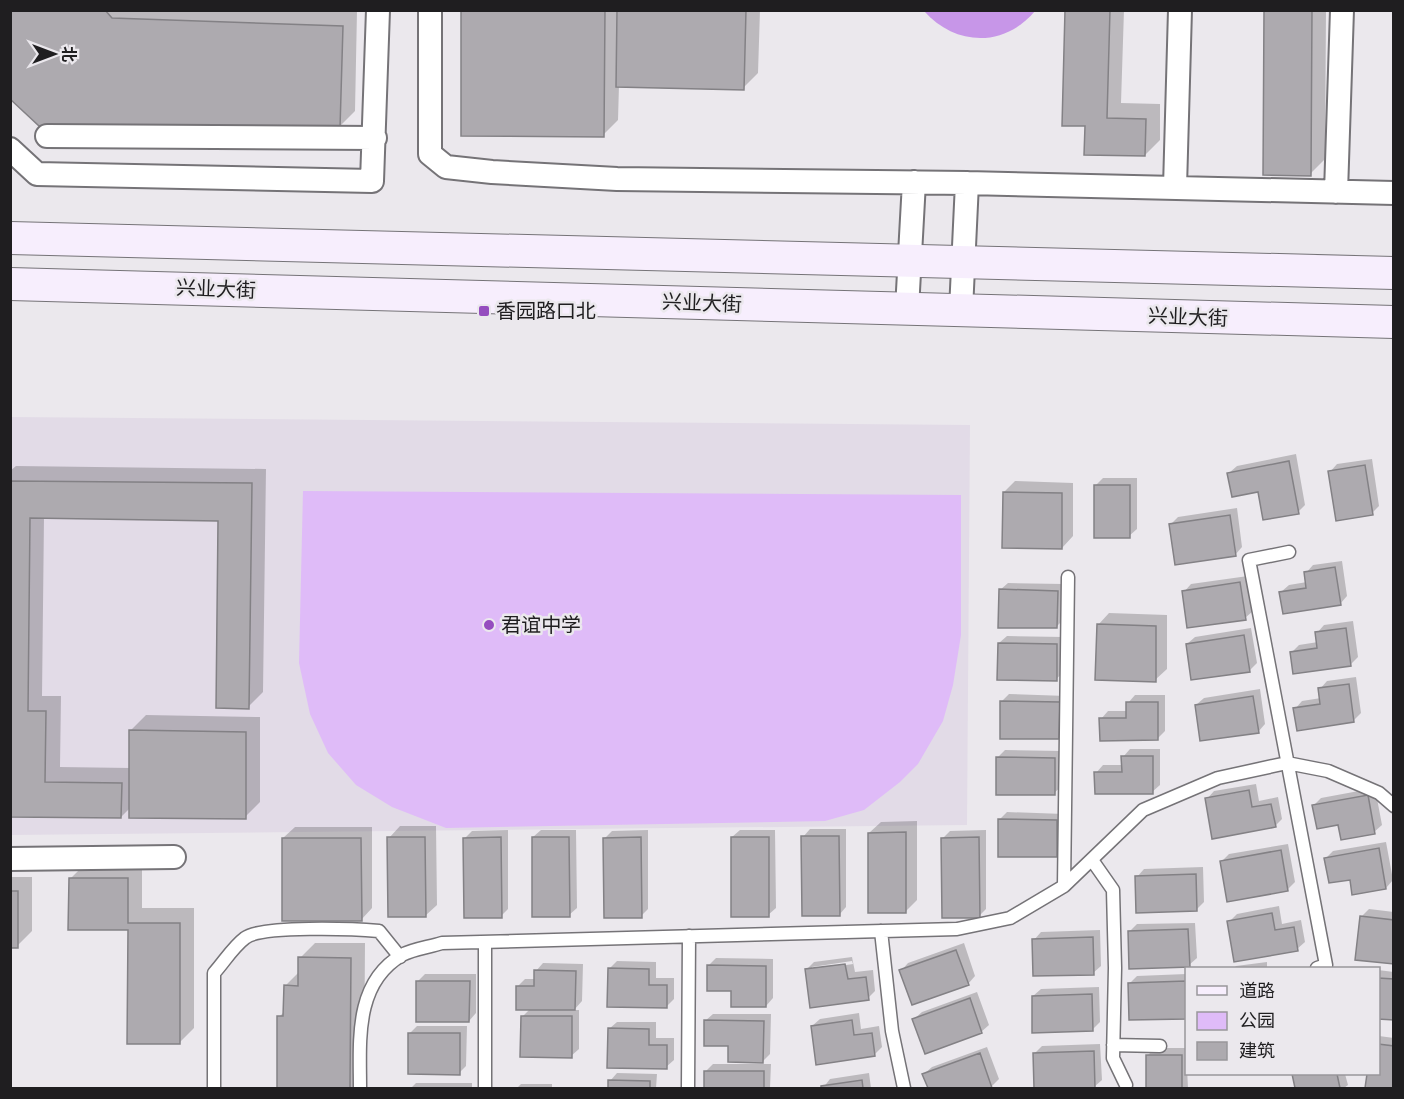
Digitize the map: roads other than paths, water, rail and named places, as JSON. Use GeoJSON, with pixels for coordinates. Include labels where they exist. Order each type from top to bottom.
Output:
{"type":"FeatureCollection","features":[{"type":"Feature","properties":{"kind":"main road"},"geometry":{"type":"LineString","coordinates":[[10,238],[1394,273]]}},
{"type":"Feature","properties":{"kind":"main road","name":"兴业大街"},"geometry":{"type":"LineString","coordinates":[[10,284],[1394,322]]}},
{"type":"Feature","properties":{"kind":"street"},"geometry":{"type":"LineString","coordinates":[[10,149],[37,174],[372,182],[378,10]]}},
{"type":"Feature","properties":{"kind":"street"},"geometry":{"type":"LineString","coordinates":[[430,10],[430,154],[446,167],[617,179],[914,182],[1394,193]]}},
{"type":"Feature","properties":{"kind":"street"},"geometry":{"type":"LineString","coordinates":[[1175,187],[1180,10]]}},
{"type":"Feature","properties":{"kind":"street"},"geometry":{"type":"LineString","coordinates":[[1336,192],[1342,10]]}},
{"type":"Feature","properties":{"kind":"street"},"geometry":{"type":"LineString","coordinates":[[47,136],[375,138]]}},
{"type":"Feature","properties":{"kind":"street"},"geometry":{"type":"LineString","coordinates":[[907,309],[914,182]]}},
{"type":"Feature","properties":{"kind":"street"},"geometry":{"type":"LineString","coordinates":[[960,310],[968,183]]}},
{"type":"Feature","properties":{"kind":"street"},"geometry":{"type":"LineString","coordinates":[[10,859],[174,857]]}},
{"type":"Feature","properties":{"kind":"lane"},"geometry":{"type":"LineString","coordinates":[[1289,552],[1249,560],[1326,965],[1322,967]]}},
{"type":"Feature","properties":{"kind":"lane"},"geometry":{"type":"LineString","coordinates":[[1064,886],[1068,577]]}},
{"type":"Feature","properties":{"kind":"lane"},"geometry":{"type":"LineString","coordinates":[[360,1089],[360,1022],[375,979],[403,954],[442,943],[957,929],[1010,918],[1064,886],[1143,810],[1218,778],[1287,763],[1328,771],[1379,793],[1394,806]]}},
{"type":"Feature","properties":{"kind":"lane"},"geometry":{"type":"LineString","coordinates":[[1092,860],[1113,890],[1115,968],[1113,1058],[1126,1085]]}},
{"type":"Feature","properties":{"kind":"lane"},"geometry":{"type":"LineString","coordinates":[[214,1089],[214,973],[246,936],[276,930],[350,928],[379,932],[400,957]]}},
{"type":"Feature","properties":{"kind":"lane"},"geometry":{"type":"LineString","coordinates":[[881,931],[892,1031],[904,1089]]}},
{"type":"Feature","properties":{"kind":"lane"},"geometry":{"type":"LineString","coordinates":[[688,1089],[689,936]]}},
{"type":"Feature","properties":{"kind":"lane"},"geometry":{"type":"LineString","coordinates":[[485,942],[485,1089]]}},
{"type":"Feature","properties":{"kind":"lane"},"geometry":{"type":"LineString","coordinates":[[1113,1045],[1160,1046]]}},
{"type":"Feature","properties":{"kind":"place","name":"香园路口北"},"geometry":{"type":"Point","coordinates":[484,311]}},
{"type":"Feature","properties":{"kind":"place","name":"君谊中学"},"geometry":{"type":"Point","coordinates":[489,625]}}]}
